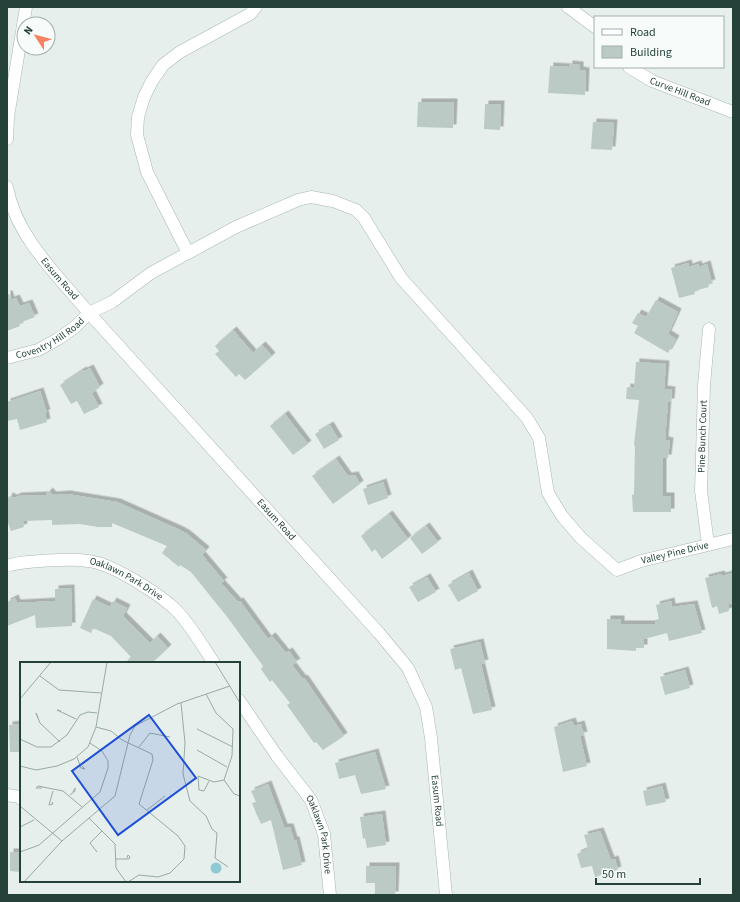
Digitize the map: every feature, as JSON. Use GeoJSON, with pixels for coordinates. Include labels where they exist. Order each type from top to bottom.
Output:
{"type":"FeatureCollection","features":[{"type":"Feature","properties":{"kind":"street"},"geometry":{"type":"LineString","coordinates":[[7,139],[8,117],[26,7]]}},
{"type":"Feature","properties":{"kind":"street"},"geometry":{"type":"LineString","coordinates":[[188,253],[147,172],[142,158],[138,136],[138,117],[144,97],[163,65],[180,52],[250,14],[256,7]]}},
{"type":"Feature","properties":{"kind":"street"},"geometry":{"type":"LineString","coordinates":[[568,7],[594,26]]}},
{"type":"Feature","properties":{"kind":"street","name":"Curve Hill Road"},"geometry":{"type":"LineString","coordinates":[[632,68],[652,81],[733,112]]}},
{"type":"Feature","properties":{"kind":"street","name":"Easum Road"},"geometry":{"type":"LineString","coordinates":[[7,187],[10,202],[21,227],[45,261],[89,313],[379,633],[408,668],[418,686],[426,707],[431,738],[446,895]]}},
{"type":"Feature","properties":{"kind":"street","name":"Coventry Hill Road"},"geometry":{"type":"LineString","coordinates":[[7,358],[38,350],[58,339],[75,327],[89,313],[112,302],[151,272],[236,227],[298,200],[322,198],[346,205],[356,210],[374,232],[401,278],[528,418],[539,438],[548,493],[562,516],[581,538],[617,570]]}},
{"type":"Feature","properties":{"kind":"street","name":"Pine Bunch Court"},"geometry":{"type":"LineString","coordinates":[[708,544],[701,491],[704,385],[709,328]]}},
{"type":"Feature","properties":{"kind":"street","name":"Valley Pine Drive"},"geometry":{"type":"LineString","coordinates":[[617,570],[641,561],[733,539]]}},
{"type":"Feature","properties":{"kind":"street","name":"Oaklawn Park Drive"},"geometry":{"type":"LineString","coordinates":[[7,566],[17,562],[58,559],[98,563],[118,572],[154,592],[177,611],[213,662]]}},
{"type":"Feature","properties":{"kind":"street","name":"Oaklawn Park Drive"},"geometry":{"type":"LineString","coordinates":[[240,701],[277,756],[311,800],[324,834],[330,895]]}},
{"type":"Feature","properties":{"kind":"building"},"geometry":{"type":"Polygon","coordinates":[[[569,64],[580,65],[580,70],[586,71],[585,95],[548,93],[550,66],[569,67],[569,64]]]}},
{"type":"Feature","properties":{"kind":"building"},"geometry":{"type":"Polygon","coordinates":[[[418,102],[454,102],[453,128],[417,127],[418,102]]]}},
{"type":"Feature","properties":{"kind":"building"},"geometry":{"type":"Polygon","coordinates":[[[485,104],[501,104],[500,130],[484,129],[485,104]]]}},
{"type":"Feature","properties":{"kind":"building"},"geometry":{"type":"Polygon","coordinates":[[[593,122],[614,123],[612,150],[591,149],[593,122]]]}},
{"type":"Feature","properties":{"kind":"building"},"geometry":{"type":"Polygon","coordinates":[[[688,263],[689,267],[698,264],[699,267],[707,264],[712,283],[708,284],[709,287],[694,291],[695,294],[679,298],[671,268],[688,263]]]}},
{"type":"Feature","properties":{"kind":"building"},"geometry":{"type":"Polygon","coordinates":[[[7,294],[9,294],[11,300],[16,298],[20,306],[29,303],[35,317],[19,323],[20,326],[7,331],[7,294]]]}},
{"type":"Feature","properties":{"kind":"building"},"geometry":{"type":"Polygon","coordinates":[[[656,300],[678,312],[668,334],[676,339],[668,353],[634,333],[638,326],[632,323],[638,313],[646,317],[656,300]]]}},
{"type":"Feature","properties":{"kind":"building"},"geometry":{"type":"Polygon","coordinates":[[[233,330],[253,353],[262,345],[272,356],[245,380],[239,374],[236,377],[215,354],[219,351],[215,346],[233,330]]]}},
{"type":"Feature","properties":{"kind":"building"},"geometry":{"type":"Polygon","coordinates":[[[636,362],[666,364],[664,389],[672,390],[671,402],[668,402],[665,440],[670,441],[668,458],[663,458],[663,496],[671,496],[671,512],[633,512],[632,495],[634,494],[634,445],[639,400],[626,399],[627,387],[634,388],[636,362]]]}},
{"type":"Feature","properties":{"kind":"building"},"geometry":{"type":"Polygon","coordinates":[[[90,368],[100,387],[92,393],[99,407],[84,414],[77,401],[71,404],[60,385],[83,370],[84,371],[90,368]]]}},
{"type":"Feature","properties":{"kind":"building"},"geometry":{"type":"Polygon","coordinates":[[[40,391],[47,413],[45,413],[47,422],[20,430],[17,419],[7,421],[7,402],[40,391]]]}},
{"type":"Feature","properties":{"kind":"building"},"geometry":{"type":"Polygon","coordinates":[[[285,414],[308,444],[293,455],[270,426],[285,414]]]}},
{"type":"Feature","properties":{"kind":"building"},"geometry":{"type":"Polygon","coordinates":[[[330,425],[339,440],[324,449],[315,434],[330,425]]]}},
{"type":"Feature","properties":{"kind":"building"},"geometry":{"type":"Polygon","coordinates":[[[336,459],[348,476],[355,475],[360,484],[333,504],[312,476],[336,459]]]}},
{"type":"Feature","properties":{"kind":"building"},"geometry":{"type":"Polygon","coordinates":[[[383,482],[388,498],[368,505],[363,489],[383,482]]]}},
{"type":"Feature","properties":{"kind":"building"},"geometry":{"type":"Polygon","coordinates":[[[49,491],[53,495],[67,494],[117,502],[187,534],[206,550],[202,555],[224,581],[221,583],[238,602],[240,601],[268,639],[272,636],[286,653],[289,651],[297,662],[292,665],[302,678],[305,679],[344,736],[323,750],[316,742],[314,743],[287,705],[290,703],[272,680],[270,682],[261,669],[263,666],[228,618],[191,572],[180,565],[179,567],[162,553],[167,546],[112,523],[112,527],[98,527],[80,524],[52,525],[52,520],[23,521],[24,527],[11,531],[7,520],[7,502],[9,496],[14,498],[18,496],[46,495],[49,491]]]}},
{"type":"Feature","properties":{"kind":"building"},"geometry":{"type":"Polygon","coordinates":[[[389,514],[408,539],[382,559],[375,549],[372,552],[361,536],[389,514]]]}},
{"type":"Feature","properties":{"kind":"building"},"geometry":{"type":"Polygon","coordinates":[[[426,526],[438,542],[422,554],[410,538],[426,526]]]}},
{"type":"Feature","properties":{"kind":"building"},"geometry":{"type":"Polygon","coordinates":[[[469,573],[478,591],[458,602],[448,585],[469,573]]]}},
{"type":"Feature","properties":{"kind":"building"},"geometry":{"type":"Polygon","coordinates":[[[733,573],[733,603],[728,604],[729,611],[719,614],[717,606],[712,608],[705,578],[733,573]]]}},
{"type":"Feature","properties":{"kind":"building"},"geometry":{"type":"Polygon","coordinates":[[[427,577],[436,592],[418,602],[409,587],[427,577]]]}},
{"type":"Feature","properties":{"kind":"building"},"geometry":{"type":"Polygon","coordinates":[[[71,588],[72,626],[36,628],[35,615],[7,626],[7,602],[15,598],[17,603],[55,601],[55,589],[71,588]]]}},
{"type":"Feature","properties":{"kind":"building"},"geometry":{"type":"Polygon","coordinates":[[[93,599],[110,607],[113,601],[127,608],[123,616],[150,643],[157,636],[168,648],[153,662],[126,662],[131,657],[111,636],[93,628],[91,633],[80,628],[93,599]]]}},
{"type":"Feature","properties":{"kind":"building"},"geometry":{"type":"Polygon","coordinates":[[[671,601],[672,607],[694,604],[702,633],[669,641],[667,633],[644,639],[644,648],[636,648],[636,651],[607,649],[607,619],[621,619],[621,624],[656,624],[655,620],[659,619],[656,605],[671,601]]]}},
{"type":"Feature","properties":{"kind":"building"},"geometry":{"type":"Polygon","coordinates":[[[480,642],[485,663],[481,664],[492,710],[473,714],[461,668],[455,670],[450,649],[480,642]]]}},
{"type":"Feature","properties":{"kind":"building"},"geometry":{"type":"Polygon","coordinates":[[[685,670],[690,688],[665,695],[660,677],[685,670]]]}},
{"type":"Feature","properties":{"kind":"building"},"geometry":{"type":"Polygon","coordinates":[[[572,721],[574,726],[581,724],[584,735],[580,736],[587,766],[563,772],[554,727],[572,721]]]}},
{"type":"Feature","properties":{"kind":"building"},"geometry":{"type":"Polygon","coordinates":[[[20,724],[20,752],[10,752],[9,725],[20,724]]]}},
{"type":"Feature","properties":{"kind":"building"},"geometry":{"type":"Polygon","coordinates":[[[375,752],[386,789],[361,794],[355,775],[339,779],[335,763],[375,752]]]}},
{"type":"Feature","properties":{"kind":"building"},"geometry":{"type":"Polygon","coordinates":[[[268,784],[284,827],[290,827],[294,840],[296,840],[302,865],[283,870],[271,820],[261,824],[256,813],[252,803],[256,802],[251,791],[268,784]]]}},
{"type":"Feature","properties":{"kind":"building"},"geometry":{"type":"Polygon","coordinates":[[[662,786],[666,802],[646,806],[643,791],[662,786]]]}},
{"type":"Feature","properties":{"kind":"building"},"geometry":{"type":"Polygon","coordinates":[[[382,814],[386,845],[367,848],[365,838],[363,839],[360,817],[382,814]]]}},
{"type":"Feature","properties":{"kind":"building"},"geometry":{"type":"Polygon","coordinates":[[[600,831],[611,860],[615,859],[618,870],[595,877],[592,866],[581,868],[577,854],[588,849],[584,835],[600,831]]]}},
{"type":"Feature","properties":{"kind":"building"},"geometry":{"type":"Polygon","coordinates":[[[10,852],[20,852],[20,872],[10,871],[10,852]]]}},
{"type":"Feature","properties":{"kind":"building"},"geometry":{"type":"Polygon","coordinates":[[[366,866],[396,866],[395,895],[375,895],[375,883],[366,883],[366,866]]]}}]}
